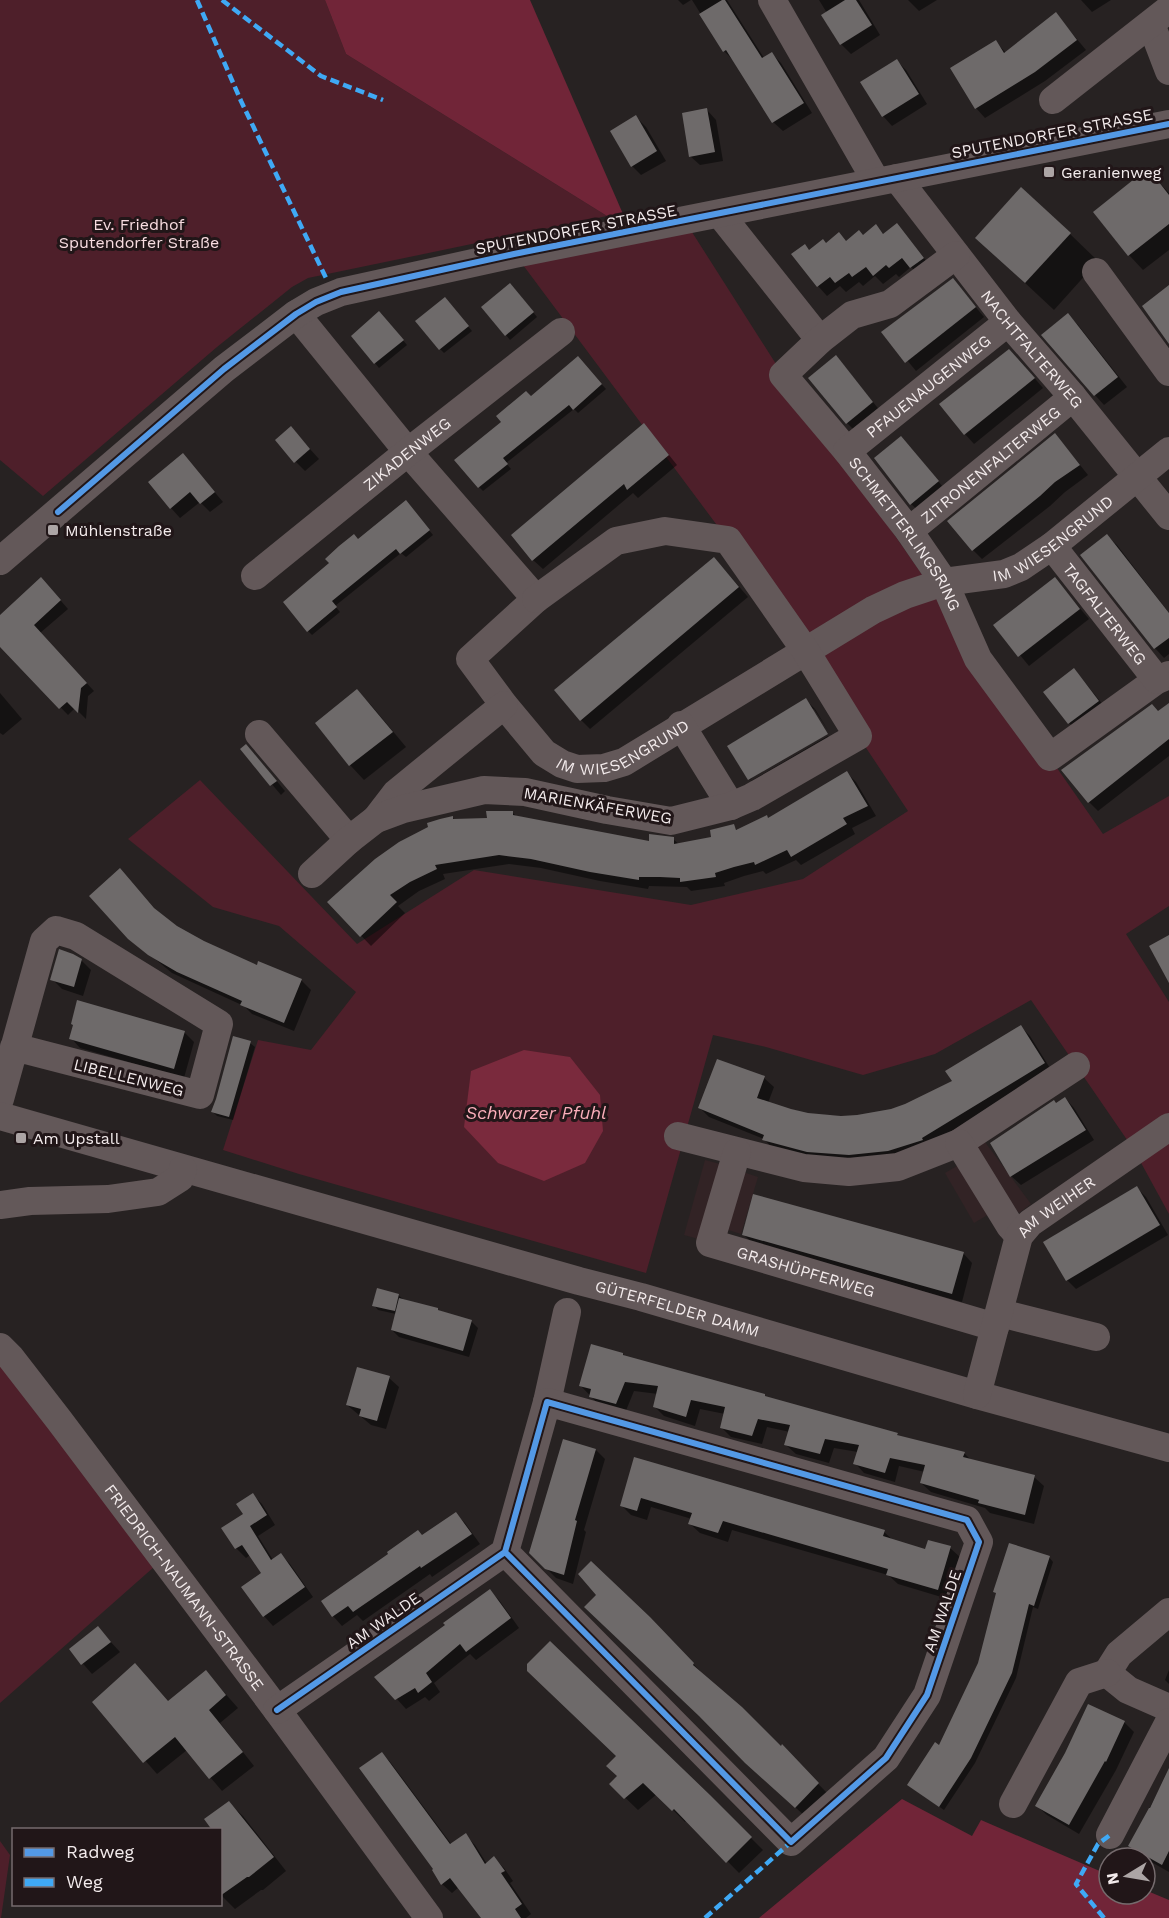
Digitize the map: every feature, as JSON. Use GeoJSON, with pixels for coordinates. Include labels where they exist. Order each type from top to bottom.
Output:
{"type":"FeatureCollection","features":[{"type":"Feature","properties":{"kind":"street"},"geometry":{"type":"LineString","coordinates":[[772,0],[886,179]]}},
{"type":"Feature","properties":{"kind":"street"},"geometry":{"type":"LineString","coordinates":[[1053,100],[1160,16],[1169,71]]}},
{"type":"Feature","properties":{"kind":"street","name":"SPUTENDORFER STRASSE"},"geometry":{"type":"LineString","coordinates":[[0,561],[224,369],[296,314],[315,302],[341,292],[514,254],[1169,124]]}},
{"type":"Feature","properties":{"kind":"street","name":"NACHTFALTERWEG"},"geometry":{"type":"LineString","coordinates":[[886,179],[956,255],[1008,322],[1073,397],[1169,516]]}},
{"type":"Feature","properties":{"kind":"street"},"geometry":{"type":"LineString","coordinates":[[720,214],[820,340]]}},
{"type":"Feature","properties":{"kind":"street","name":"SCHMETTERLINGSRING"},"geometry":{"type":"LineString","coordinates":[[956,255],[890,304],[852,315],[820,340],[783,375],[847,451],[909,531],[944,582],[978,659],[1050,758],[1163,677]]}},
{"type":"Feature","properties":{"kind":"street"},"geometry":{"type":"LineString","coordinates":[[1096,272],[1169,372]]}},
{"type":"Feature","properties":{"kind":"street"},"geometry":{"type":"LineString","coordinates":[[296,314],[408,452],[536,599],[616,541],[665,531],[728,540],[805,650]]}},
{"type":"Feature","properties":{"kind":"street","name":"PFAUENAUGENWEG"},"geometry":{"type":"LineString","coordinates":[[847,451],[1008,322]]}},
{"type":"Feature","properties":{"kind":"street","name":"ZIKADENWEG"},"geometry":{"type":"LineString","coordinates":[[255,576],[561,332]]}},
{"type":"Feature","properties":{"kind":"street","name":"ZITRONENFALTERWEG"},"geometry":{"type":"LineString","coordinates":[[909,531],[1073,397]]}},
{"type":"Feature","properties":{"kind":"street","name":"IM WIESENGRUND"},"geometry":{"type":"LineString","coordinates":[[536,599],[470,659],[544,753],[562,764],[577,769],[604,768],[624,762],[681,725],[873,610],[905,595],[944,582],[1004,574],[1021,567],[1052,546],[1169,451]]}},
{"type":"Feature","properties":{"kind":"street","name":"TAGFALTERWEG"},"geometry":{"type":"LineString","coordinates":[[1052,546],[1163,677]]}},
{"type":"Feature","properties":{"kind":"street","name":"MARIENKÄFERWEG"},"geometry":{"type":"LineString","coordinates":[[312,874],[376,819],[403,809],[484,790],[525,792],[671,821],[731,806],[752,798],[858,736],[805,650]]}},
{"type":"Feature","properties":{"kind":"street"},"geometry":{"type":"LineString","coordinates":[[376,819],[396,793],[504,705]]}},
{"type":"Feature","properties":{"kind":"street"},"geometry":{"type":"LineString","coordinates":[[681,725],[731,806]]}},
{"type":"Feature","properties":{"kind":"street"},"geometry":{"type":"LineString","coordinates":[[259,734],[349,840]]}},
{"type":"Feature","properties":{"kind":"street"},"geometry":{"type":"LineString","coordinates":[[555,798],[562,764]]}},
{"type":"Feature","properties":{"kind":"street","name":"LIBELLENWEG"},"geometry":{"type":"LineString","coordinates":[[57,930],[76,936],[219,1024],[200,1095],[14,1047],[44,941],[57,930]]}},
{"type":"Feature","properties":{"kind":"street"},"geometry":{"type":"LineString","coordinates":[[0,1099],[14,1047]]}},
{"type":"Feature","properties":{"kind":"street"},"geometry":{"type":"LineString","coordinates":[[678,1136],[804,1168],[849,1172],[898,1167],[959,1143],[1076,1066]]}},
{"type":"Feature","properties":{"kind":"street","name":"GÜTERFELDER DAMM"},"geometry":{"type":"LineString","coordinates":[[0,1116],[1169,1448]]}},
{"type":"Feature","properties":{"kind":"street","name":"AM WEIHER"},"geometry":{"type":"LineString","coordinates":[[977,1395],[1019,1236],[1030,1223],[1169,1127]]}},
{"type":"Feature","properties":{"kind":"street"},"geometry":{"type":"LineString","coordinates":[[959,1143],[1019,1236]]}},
{"type":"Feature","properties":{"kind":"street","name":"GRASHÜPFERWEG"},"geometry":{"type":"LineString","coordinates":[[737,1152],[710,1243],[997,1320]]}},
{"type":"Feature","properties":{"kind":"street"},"geometry":{"type":"LineString","coordinates":[[0,1205],[30,1201],[108,1199],[158,1192],[180,1178],[183,1169]]}},
{"type":"Feature","properties":{"kind":"street"},"geometry":{"type":"LineString","coordinates":[[505,1552],[547,1402],[567,1312]]}},
{"type":"Feature","properties":{"kind":"street"},"geometry":{"type":"LineString","coordinates":[[997,1320],[1096,1337]]}},
{"type":"Feature","properties":{"kind":"street","name":"FRIEDRICH-NAUMANN-STRASSE"},"geometry":{"type":"LineString","coordinates":[[0,1347],[59,1420],[277,1710],[429,1918]]}},
{"type":"Feature","properties":{"kind":"street","name":"AM WALDE"},"geometry":{"type":"LineString","coordinates":[[277,1710],[505,1552],[791,1842],[886,1758],[927,1695],[979,1542],[967,1520],[547,1402]]}},
{"type":"Feature","properties":{"kind":"street"},"geometry":{"type":"LineString","coordinates":[[1013,1804],[1079,1682],[1107,1672],[1119,1654],[1169,1612]]}},
{"type":"Feature","properties":{"kind":"street"},"geometry":{"type":"LineString","coordinates":[[1107,1672],[1128,1690],[1169,1708]]}},
{"type":"Feature","properties":{"kind":"street"},"geometry":{"type":"LineString","coordinates":[[1110,1835],[1169,1722]]}},
{"type":"Feature","properties":{"kind":"shaded area"},"geometry":{"type":"Polygon","coordinates":[[[325,0],[530,0],[623,214],[607,216],[346,54],[325,0]]]}},
{"type":"Feature","properties":{"kind":"shaded area"},"geometry":{"type":"Polygon","coordinates":[[[985,1142],[1031,1204],[1019,1213],[973,1151],[985,1142]]]}},
{"type":"Feature","properties":{"kind":"shaded area"},"geometry":{"type":"Polygon","coordinates":[[[705,1160],[724,1165],[702,1240],[684,1235],[705,1160]]]}},
{"type":"Feature","properties":{"kind":"shaded area"},"geometry":{"type":"Polygon","coordinates":[[[962,1163],[991,1213],[974,1223],[945,1173],[962,1163]]]}},
{"type":"Feature","properties":{"kind":"shaded area"},"geometry":{"type":"Polygon","coordinates":[[[743,1172],[758,1177],[741,1234],[725,1229],[743,1172]]]}},
{"type":"Feature","properties":{"kind":"shaded area"},"geometry":{"type":"Polygon","coordinates":[[[902,1799],[972,1836],[981,1820],[1097,1870],[1097,1906],[1157,1906],[1157,1895],[1169,1900],[1169,1918],[759,1918],[902,1799]]]}},
{"type":"Feature","properties":{"kind":"green space","name":"Ev. Friedhof Sputendorfer Straße"},"geometry":{"type":"Polygon","coordinates":[[[0,0],[325,0],[346,54],[607,216],[308,278],[292,287],[217,347],[43,496],[0,460],[0,0]]]}},
{"type":"Feature","properties":{"kind":"green space"},"geometry":{"type":"Polygon","coordinates":[[[690,229],[783,375],[1103,834],[1169,796],[1169,906],[1126,934],[1169,1002],[1169,1214],[1134,1150],[1031,1000],[935,1054],[863,1075],[766,1047],[713,1035],[646,1273],[299,1174],[223,1150],[258,1040],[311,1050],[356,992],[279,926],[213,907],[128,839],[200,780],[357,944],[474,870],[691,905],[803,879],[908,811],[728,540],[523,265],[690,229]]]}},
{"type":"Feature","properties":{"kind":"green space"},"geometry":{"type":"Polygon","coordinates":[[[0,1347],[163,1559],[0,1703],[0,1347]]]}},
{"type":"Feature","properties":{"kind":"green space"},"geometry":{"type":"Polygon","coordinates":[[[0,1841],[10,1855],[1,1918],[0,1918],[0,1841]]]}},
{"type":"Feature","properties":{"kind":"water","name":"Schwarzer Pfuhl"},"geometry":{"type":"Polygon","coordinates":[[[524,1050],[570,1057],[600,1095],[603,1131],[585,1163],[544,1181],[498,1163],[464,1127],[471,1071],[524,1050]]]}},
{"type":"Feature","properties":{"kind":"building"},"geometry":{"type":"Polygon","coordinates":[[[725,0],[762,58],[772,52],[804,103],[772,123],[726,50],[723,52],[699,14],[725,0]]]}},
{"type":"Feature","properties":{"kind":"building"},"geometry":{"type":"Polygon","coordinates":[[[845,0],[856,0],[872,25],[840,45],[821,15],[845,0]]]}},
{"type":"Feature","properties":{"kind":"building"},"geometry":{"type":"Polygon","coordinates":[[[1056,12],[1077,40],[1035,72],[975,109],[950,68],[996,40],[1004,53],[1056,12]]]}},
{"type":"Feature","properties":{"kind":"building"},"geometry":{"type":"Polygon","coordinates":[[[897,59],[919,94],[882,117],[860,82],[897,59]]]}},
{"type":"Feature","properties":{"kind":"building"},"geometry":{"type":"Polygon","coordinates":[[[707,108],[715,152],[689,157],[682,113],[707,108]]]}},
{"type":"Feature","properties":{"kind":"building"},"geometry":{"type":"Polygon","coordinates":[[[636,115],[657,151],[631,167],[610,131],[636,115]]]}},
{"type":"Feature","properties":{"kind":"building"},"geometry":{"type":"Polygon","coordinates":[[[1148,168],[1169,195],[1169,224],[1128,256],[1093,212],[1148,168]]]}},
{"type":"Feature","properties":{"kind":"building"},"geometry":{"type":"Polygon","coordinates":[[[1021,187],[1071,233],[1025,283],[975,238],[1021,187]]]}},
{"type":"Feature","properties":{"kind":"building"},"geometry":{"type":"Polygon","coordinates":[[[897,223],[924,258],[910,268],[902,258],[889,268],[886,265],[873,276],[866,267],[852,277],[849,273],[835,283],[830,277],[817,287],[791,254],[805,244],[809,250],[823,239],[826,243],[839,232],[846,241],[859,230],[863,235],[876,224],[883,234],[897,223]]]}},
{"type":"Feature","properties":{"kind":"building"},"geometry":{"type":"Polygon","coordinates":[[[953,278],[976,307],[905,363],[881,332],[953,278]]]}},
{"type":"Feature","properties":{"kind":"building"},"geometry":{"type":"Polygon","coordinates":[[[510,283],[534,312],[505,336],[481,307],[510,283]]]}},
{"type":"Feature","properties":{"kind":"building"},"geometry":{"type":"Polygon","coordinates":[[[1169,285],[1169,344],[1142,306],[1169,285]]]}},
{"type":"Feature","properties":{"kind":"building"},"geometry":{"type":"Polygon","coordinates":[[[445,297],[469,326],[439,350],[415,321],[445,297]]]}},
{"type":"Feature","properties":{"kind":"building"},"geometry":{"type":"Polygon","coordinates":[[[379,311],[404,340],[374,364],[351,336],[379,311]]]}},
{"type":"Feature","properties":{"kind":"building"},"geometry":{"type":"Polygon","coordinates":[[[1068,313],[1118,377],[1094,396],[1041,335],[1068,313]]]}},
{"type":"Feature","properties":{"kind":"building"},"geometry":{"type":"Polygon","coordinates":[[[1009,349],[1035,378],[964,435],[939,404],[1009,349]]]}},
{"type":"Feature","properties":{"kind":"building"},"geometry":{"type":"Polygon","coordinates":[[[836,355],[873,402],[846,424],[808,378],[836,355]]]}},
{"type":"Feature","properties":{"kind":"building"},"geometry":{"type":"Polygon","coordinates":[[[578,356],[602,384],[573,410],[569,405],[503,458],[508,464],[478,488],[454,460],[501,422],[496,416],[526,391],[531,396],[578,356]]]}},
{"type":"Feature","properties":{"kind":"building"},"geometry":{"type":"Polygon","coordinates":[[[644,423],[669,455],[627,490],[624,484],[532,561],[511,535],[644,423]]]}},
{"type":"Feature","properties":{"kind":"building"},"geometry":{"type":"Polygon","coordinates":[[[291,426],[310,449],[294,463],[275,440],[291,426]]]}},
{"type":"Feature","properties":{"kind":"building"},"geometry":{"type":"Polygon","coordinates":[[[1055,433],[1080,465],[1055,482],[972,551],[947,521],[1055,433]]]}},
{"type":"Feature","properties":{"kind":"building"},"geometry":{"type":"Polygon","coordinates":[[[901,436],[939,481],[910,505],[874,458],[901,436]]]}},
{"type":"Feature","properties":{"kind":"building"},"geometry":{"type":"Polygon","coordinates":[[[183,453],[215,492],[200,504],[190,492],[170,509],[148,482],[183,453]]]}},
{"type":"Feature","properties":{"kind":"building"},"geometry":{"type":"Polygon","coordinates":[[[406,500],[430,530],[400,554],[396,549],[332,601],[337,607],[307,632],[283,602],[329,563],[325,559],[339,546],[354,534],[358,539],[406,500]]]}},
{"type":"Feature","properties":{"kind":"building"},"geometry":{"type":"Polygon","coordinates":[[[1107,534],[1169,613],[1169,638],[1154,649],[1080,555],[1107,534]]]}},
{"type":"Feature","properties":{"kind":"building"},"geometry":{"type":"Polygon","coordinates":[[[714,557],[739,587],[580,721],[554,690],[714,557]]]}},
{"type":"Feature","properties":{"kind":"building"},"geometry":{"type":"Polygon","coordinates":[[[41,577],[61,600],[34,625],[87,683],[81,688],[78,713],[67,702],[59,709],[0,647],[0,615],[41,577]]]}},
{"type":"Feature","properties":{"kind":"building"},"geometry":{"type":"Polygon","coordinates":[[[1055,577],[1080,609],[1018,657],[993,625],[1055,577]]]}},
{"type":"Feature","properties":{"kind":"building"},"geometry":{"type":"Polygon","coordinates":[[[1074,668],[1099,701],[1068,724],[1043,692],[1074,668]]]}},
{"type":"Feature","properties":{"kind":"building"},"geometry":{"type":"Polygon","coordinates":[[[357,689],[393,732],[349,766],[315,723],[357,689]]]}},
{"type":"Feature","properties":{"kind":"building"},"geometry":{"type":"Polygon","coordinates":[[[806,698],[828,734],[748,780],[727,746],[806,698]]]}},
{"type":"Feature","properties":{"kind":"building"},"geometry":{"type":"Polygon","coordinates":[[[1169,703],[1169,739],[1088,803],[1061,770],[1152,704],[1158,711],[1169,703]]]}},
{"type":"Feature","properties":{"kind":"building"},"geometry":{"type":"Polygon","coordinates":[[[246,744],[277,781],[270,786],[240,749],[246,744]]]}},
{"type":"Feature","properties":{"kind":"building"},"geometry":{"type":"Polygon","coordinates":[[[847,771],[868,806],[843,818],[847,824],[791,857],[787,850],[755,865],[754,862],[715,873],[716,877],[680,882],[680,878],[660,877],[639,877],[639,880],[499,855],[435,865],[437,869],[390,895],[397,902],[360,937],[327,902],[375,859],[399,842],[428,827],[427,823],[440,819],[453,816],[453,819],[487,818],[486,811],[513,811],[513,815],[649,841],[649,834],[674,837],[674,844],[711,837],[710,830],[734,824],[736,830],[767,815],[768,818],[847,771]]]}},
{"type":"Feature","properties":{"kind":"building"},"geometry":{"type":"Polygon","coordinates":[[[120,868],[154,908],[177,926],[257,965],[258,961],[302,979],[284,1023],[240,1005],[242,1001],[177,972],[148,955],[128,939],[89,896],[120,868]]]}},
{"type":"Feature","properties":{"kind":"building"},"geometry":{"type":"Polygon","coordinates":[[[1169,935],[1169,983],[1149,946],[1169,935]]]}},
{"type":"Feature","properties":{"kind":"building"},"geometry":{"type":"Polygon","coordinates":[[[59,949],[82,959],[74,987],[50,980],[59,949]]]}},
{"type":"Feature","properties":{"kind":"building"},"geometry":{"type":"Polygon","coordinates":[[[77,1000],[185,1031],[174,1069],[69,1039],[77,1000]]]}},
{"type":"Feature","properties":{"kind":"building"},"geometry":{"type":"Polygon","coordinates":[[[1021,1025],[1045,1063],[922,1138],[923,1140],[888,1151],[849,1155],[807,1152],[762,1140],[764,1135],[698,1108],[717,1059],[765,1076],[757,1098],[791,1109],[841,1116],[891,1109],[952,1081],[945,1071],[1021,1025]]]}},
{"type":"Feature","properties":{"kind":"building"},"geometry":{"type":"Polygon","coordinates":[[[233,1036],[251,1041],[229,1117],[211,1112],[233,1036]]]}},
{"type":"Feature","properties":{"kind":"building"},"geometry":{"type":"Polygon","coordinates":[[[1065,1097],[1086,1130],[1010,1177],[990,1143],[1054,1100],[1056,1103],[1065,1097]]]}},
{"type":"Feature","properties":{"kind":"building"},"geometry":{"type":"Polygon","coordinates":[[[1137,1186],[1160,1225],[1066,1281],[1043,1242],[1137,1186]]]}},
{"type":"Feature","properties":{"kind":"building"},"geometry":{"type":"Polygon","coordinates":[[[753,1194],[964,1252],[952,1294],[742,1235],[753,1194]]]}},
{"type":"Feature","properties":{"kind":"building"},"geometry":{"type":"Polygon","coordinates":[[[377,1288],[399,1294],[395,1311],[372,1306],[377,1288]]]}},
{"type":"Feature","properties":{"kind":"building"},"geometry":{"type":"Polygon","coordinates":[[[399,1298],[472,1320],[463,1351],[391,1330],[399,1298]]]}},
{"type":"Feature","properties":{"kind":"building"},"geometry":{"type":"Polygon","coordinates":[[[591,1344],[898,1433],[897,1435],[965,1452],[963,1457],[1035,1475],[1025,1515],[978,1503],[979,1500],[920,1483],[925,1465],[890,1458],[885,1473],[853,1464],[859,1445],[825,1439],[820,1454],[784,1445],[790,1425],[758,1419],[752,1436],[720,1428],[725,1407],[691,1400],[686,1417],[653,1407],[658,1386],[625,1382],[616,1404],[589,1397],[591,1389],[579,1386],[591,1344]]]}},
{"type":"Feature","properties":{"kind":"building"},"geometry":{"type":"Polygon","coordinates":[[[357,1367],[390,1376],[377,1421],[359,1416],[361,1409],[346,1405],[357,1367]]]}},
{"type":"Feature","properties":{"kind":"building"},"geometry":{"type":"Polygon","coordinates":[[[563,1439],[596,1449],[575,1520],[577,1521],[564,1575],[545,1569],[529,1553],[563,1439]]]}},
{"type":"Feature","properties":{"kind":"building"},"geometry":{"type":"Polygon","coordinates":[[[634,1457],[885,1530],[883,1536],[925,1549],[928,1540],[951,1546],[938,1590],[886,1575],[888,1569],[723,1521],[718,1533],[688,1524],[692,1513],[641,1498],[637,1511],[620,1506],[634,1457]]]}},
{"type":"Feature","properties":{"kind":"building"},"geometry":{"type":"Polygon","coordinates":[[[253,1493],[267,1515],[250,1526],[271,1560],[281,1553],[305,1587],[263,1617],[241,1587],[261,1573],[242,1545],[235,1549],[221,1528],[243,1514],[236,1504],[253,1493]]]}},
{"type":"Feature","properties":{"kind":"building"},"geometry":{"type":"Polygon","coordinates":[[[456,1512],[472,1534],[353,1612],[348,1606],[332,1617],[321,1601],[418,1530],[422,1535],[456,1512]]]}},
{"type":"Feature","properties":{"kind":"building"},"geometry":{"type":"Polygon","coordinates":[[[1009,1543],[1050,1556],[1034,1606],[1029,1604],[1012,1673],[971,1758],[939,1807],[907,1785],[935,1742],[939,1745],[978,1663],[996,1593],[993,1592],[1009,1543]]]}},
{"type":"Feature","properties":{"kind":"building"},"geometry":{"type":"Polygon","coordinates":[[[591,1561],[650,1617],[694,1663],[693,1665],[742,1707],[781,1746],[782,1744],[819,1783],[795,1808],[745,1763],[584,1607],[596,1595],[578,1574],[591,1561]]]}},
{"type":"Feature","properties":{"kind":"building"},"geometry":{"type":"Polygon","coordinates":[[[490,1589],[511,1618],[466,1652],[460,1644],[426,1673],[432,1682],[418,1693],[415,1688],[395,1700],[374,1677],[490,1589]]]}},
{"type":"Feature","properties":{"kind":"building"},"geometry":{"type":"Polygon","coordinates":[[[98,1626],[111,1642],[81,1665],[69,1649],[98,1626]]]}},
{"type":"Feature","properties":{"kind":"building"},"geometry":{"type":"Polygon","coordinates":[[[550,1641],[752,1837],[726,1863],[674,1809],[672,1811],[643,1783],[624,1799],[609,1784],[617,1776],[606,1766],[616,1756],[527,1671],[527,1664],[550,1641]]]}},
{"type":"Feature","properties":{"kind":"building"},"geometry":{"type":"Polygon","coordinates":[[[135,1663],[168,1701],[206,1670],[226,1695],[209,1710],[243,1752],[209,1779],[175,1737],[143,1763],[92,1702],[135,1663]]]}},
{"type":"Feature","properties":{"kind":"building"},"geometry":{"type":"Polygon","coordinates":[[[1088,1704],[1125,1721],[1106,1762],[1069,1825],[1035,1806],[1065,1753],[1088,1704]]]}},
{"type":"Feature","properties":{"kind":"building"},"geometry":{"type":"Polygon","coordinates":[[[382,1752],[450,1844],[466,1833],[485,1864],[494,1856],[505,1871],[501,1873],[522,1904],[515,1909],[521,1918],[481,1918],[450,1878],[441,1885],[433,1869],[359,1768],[382,1752]]]}},
{"type":"Feature","properties":{"kind":"building"},"geometry":{"type":"Polygon","coordinates":[[[1169,1768],[1169,1851],[1162,1865],[1157,1862],[1157,1846],[1128,1846],[1169,1768]]]}},
{"type":"Feature","properties":{"kind":"building"},"geometry":{"type":"Polygon","coordinates":[[[229,1801],[274,1857],[222,1895],[222,1828],[211,1828],[204,1819],[229,1801]]]}},
{"type":"Feature","properties":{"kind":"marked path"},"geometry":{"type":"LineString","coordinates":[[197,0],[241,101],[326,278]]}},
{"type":"Feature","properties":{"kind":"marked path"},"geometry":{"type":"LineString","coordinates":[[222,0],[321,76],[383,100]]}},
{"type":"Feature","properties":{"kind":"marked path"},"geometry":{"type":"LineString","coordinates":[[1104,1918],[1076,1884],[1098,1844],[1110,1835]]}},
{"type":"Feature","properties":{"kind":"marked path"},"geometry":{"type":"LineString","coordinates":[[705,1918],[791,1842]]}},
{"type":"Feature","properties":{"kind":"cycle path"},"geometry":{"type":"LineString","coordinates":[[58,512],[224,369],[296,314],[316,302],[341,292],[514,254],[1169,124]]}},
{"type":"Feature","properties":{"kind":"cycle path"},"geometry":{"type":"LineString","coordinates":[[277,1710],[505,1552],[791,1842],[886,1758],[927,1695],[979,1542],[967,1520],[547,1402],[505,1552]]}},
{"type":"Feature","properties":{"kind":"place","name":"Geranienweg"},"geometry":{"type":"Point","coordinates":[1049,172]}},
{"type":"Feature","properties":{"kind":"place","name":"Mühlenstraße"},"geometry":{"type":"Point","coordinates":[53,530]}},
{"type":"Feature","properties":{"kind":"place","name":"Am Upstall"},"geometry":{"type":"Point","coordinates":[21,1138]}}]}
